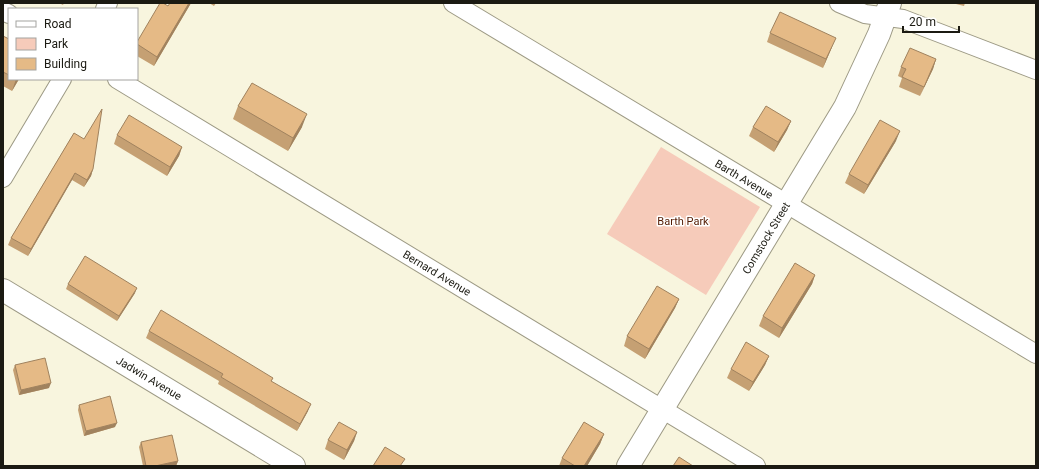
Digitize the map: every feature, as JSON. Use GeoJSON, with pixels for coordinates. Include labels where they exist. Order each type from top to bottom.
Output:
{"type":"FeatureCollection","features":[{"type":"Feature","properties":{"kind":"street","name":"Barth Avenue"},"geometry":{"type":"LineString","coordinates":[[453,3],[1036,354]]}},
{"type":"Feature","properties":{"kind":"street"},"geometry":{"type":"LineString","coordinates":[[839,3],[865,14],[887,10],[904,19],[1036,70]]}},
{"type":"Feature","properties":{"kind":"street","name":"Comstock Street"},"geometry":{"type":"LineString","coordinates":[[628,466],[845,107],[868,61],[887,10]]}},
{"type":"Feature","properties":{"kind":"street"},"geometry":{"type":"LineString","coordinates":[[3,178],[61,80]]}},
{"type":"Feature","properties":{"kind":"street","name":"Bernard Avenue"},"geometry":{"type":"LineString","coordinates":[[120,80],[756,466]]}},
{"type":"Feature","properties":{"kind":"street","name":"Jadwin Avenue"},"geometry":{"type":"LineString","coordinates":[[3,290],[294,466]]}},
{"type":"Feature","properties":{"kind":"green space","name":"Barth Park"},"geometry":{"type":"Polygon","coordinates":[[[661,147],[760,207],[706,295],[607,234],[661,147]]]}},
{"type":"Feature","properties":{"kind":"building"},"geometry":{"type":"Polygon","coordinates":[[[160,3],[168,6],[170,3],[189,3],[157,57],[138,45],[138,40],[160,3]]]}},
{"type":"Feature","properties":{"kind":"building"},"geometry":{"type":"Polygon","coordinates":[[[780,12],[836,38],[826,59],[770,33],[780,12]]]}},
{"type":"Feature","properties":{"kind":"building"},"geometry":{"type":"Polygon","coordinates":[[[3,36],[8,38],[8,74],[3,72],[3,36]]]}},
{"type":"Feature","properties":{"kind":"building"},"geometry":{"type":"Polygon","coordinates":[[[910,48],[936,59],[924,87],[902,77],[906,69],[901,67],[910,48]]]}},
{"type":"Feature","properties":{"kind":"building"},"geometry":{"type":"Polygon","coordinates":[[[252,83],[307,114],[293,138],[238,106],[252,83]]]}},
{"type":"Feature","properties":{"kind":"building"},"geometry":{"type":"Polygon","coordinates":[[[766,106],[791,121],[778,142],[753,127],[766,106]]]}},
{"type":"Feature","properties":{"kind":"building"},"geometry":{"type":"Polygon","coordinates":[[[102,109],[93,169],[87,180],[75,173],[31,249],[11,238],[74,133],[84,139],[102,109]]]}},
{"type":"Feature","properties":{"kind":"building"},"geometry":{"type":"Polygon","coordinates":[[[129,115],[182,147],[170,167],[117,135],[129,115]]]}},
{"type":"Feature","properties":{"kind":"building"},"geometry":{"type":"Polygon","coordinates":[[[880,120],[900,131],[868,185],[849,174],[880,120]]]}},
{"type":"Feature","properties":{"kind":"building"},"geometry":{"type":"Polygon","coordinates":[[[85,256],[137,288],[119,316],[68,284],[85,256]]]}},
{"type":"Feature","properties":{"kind":"building"},"geometry":{"type":"Polygon","coordinates":[[[795,263],[815,275],[782,328],[763,316],[795,263]]]}},
{"type":"Feature","properties":{"kind":"building"},"geometry":{"type":"Polygon","coordinates":[[[657,286],[679,299],[649,349],[627,336],[657,286]]]}},
{"type":"Feature","properties":{"kind":"building"},"geometry":{"type":"Polygon","coordinates":[[[161,310],[273,378],[271,381],[311,404],[300,424],[221,377],[223,374],[149,331],[161,310]]]}},
{"type":"Feature","properties":{"kind":"building"},"geometry":{"type":"Polygon","coordinates":[[[746,342],[769,356],[753,382],[731,369],[746,342]]]}},
{"type":"Feature","properties":{"kind":"building"},"geometry":{"type":"Polygon","coordinates":[[[45,358],[51,383],[21,390],[15,365],[45,358]]]}},
{"type":"Feature","properties":{"kind":"building"},"geometry":{"type":"Polygon","coordinates":[[[110,396],[117,423],[86,431],[79,405],[110,396]]]}},
{"type":"Feature","properties":{"kind":"building"},"geometry":{"type":"Polygon","coordinates":[[[339,422],[357,432],[347,450],[328,440],[339,422]]]}},
{"type":"Feature","properties":{"kind":"building"},"geometry":{"type":"Polygon","coordinates":[[[584,422],[604,434],[584,466],[575,466],[562,458],[584,422]]]}},
{"type":"Feature","properties":{"kind":"building"},"geometry":{"type":"Polygon","coordinates":[[[172,435],[178,461],[155,466],[146,466],[141,442],[172,435]]]}},
{"type":"Feature","properties":{"kind":"building"},"geometry":{"type":"Polygon","coordinates":[[[385,447],[405,459],[400,466],[373,466],[385,447]]]}},
{"type":"Feature","properties":{"kind":"building"},"geometry":{"type":"Polygon","coordinates":[[[679,457],[693,466],[673,466],[679,457]]]}}]}
